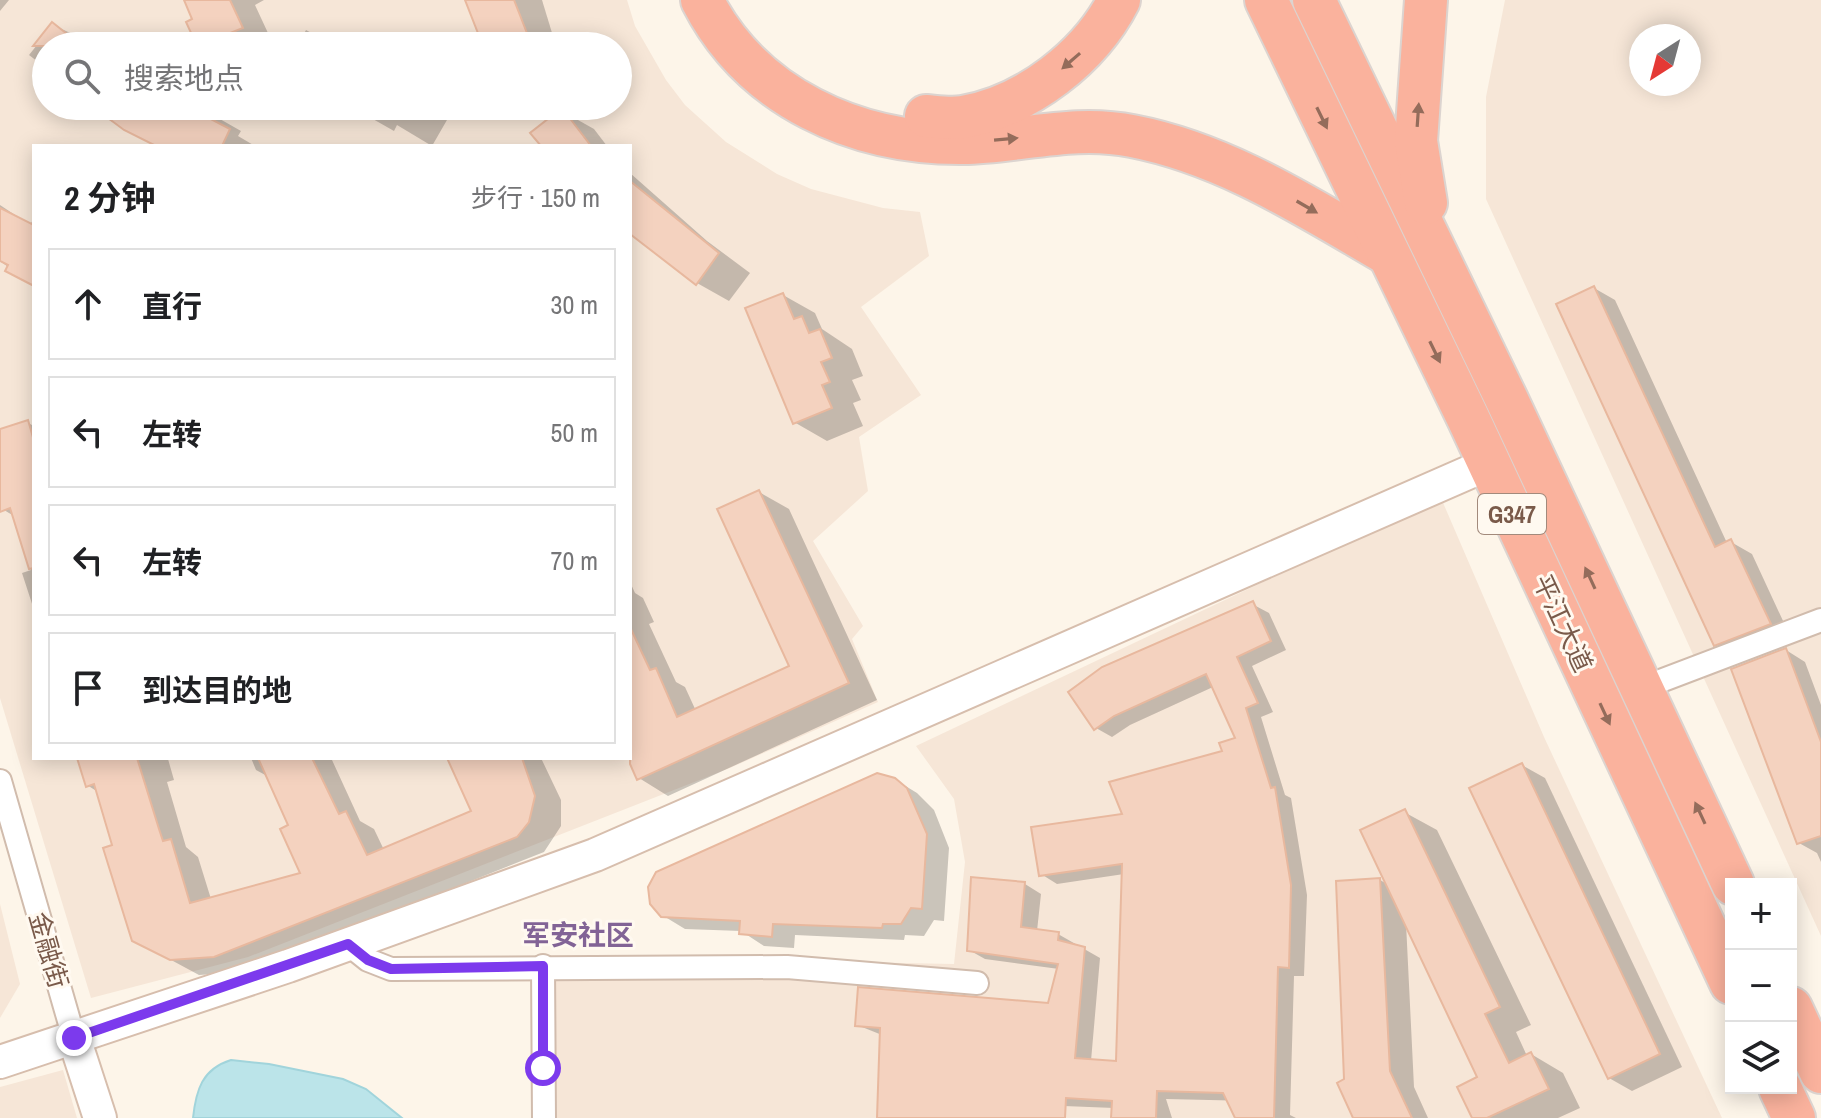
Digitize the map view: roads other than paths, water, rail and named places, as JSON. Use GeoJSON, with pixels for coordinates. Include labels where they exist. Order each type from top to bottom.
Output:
{"type":"FeatureCollection","features":[{"type":"Feature","properties":{"kind":"highway"},"geometry":{"type":"LineString","coordinates":[[702,0],[731,47],[759,77],[789,98],[845,123],[916,140],[964,143],[1074,131],[1129,135],[1160,142],[1269,185],[1388,254]]}},
{"type":"Feature","properties":{"kind":"highway"},"geometry":{"type":"LineString","coordinates":[[729,0],[749,32],[767,52],[821,88],[885,110],[918,116],[961,118],[992,109],[1045,81],[1089,45],[1119,0]]}},
{"type":"Feature","properties":{"kind":"highway","name":"平江大道"},"geometry":{"type":"LineString","coordinates":[[1266,0],[1725,970]]}},
{"type":"Feature","properties":{"kind":"highway"},"geometry":{"type":"LineString","coordinates":[[1426,0],[1416,141],[1433,248]]}},
{"type":"Feature","properties":{"kind":"highway","name":"平江大道"},"geometry":{"type":"LineString","coordinates":[[1322,17],[1730,878]]}},
{"type":"Feature","properties":{"kind":"highway"},"geometry":{"type":"LineString","coordinates":[[1797,1021],[1821,1072]]}},
{"type":"Feature","properties":{"kind":"highway"},"geometry":{"type":"LineString","coordinates":[[1783,1094],[1794,1118]]}},
{"type":"Feature","properties":{"kind":"street"},"geometry":{"type":"LineString","coordinates":[[0,1062],[348,944],[595,855],[1488,464]]}},
{"type":"Feature","properties":{"kind":"street"},"geometry":{"type":"LineString","coordinates":[[1642,688],[1821,620]]}},
{"type":"Feature","properties":{"kind":"street","name":"金融街"},"geometry":{"type":"LineString","coordinates":[[0,781],[100,1118]]}},
{"type":"Feature","properties":{"kind":"street"},"geometry":{"type":"LineString","coordinates":[[348,944],[368,960],[391,969],[787,967],[977,983]]}},
{"type":"Feature","properties":{"kind":"street"},"geometry":{"type":"LineString","coordinates":[[543,966],[544,1118]]}},
{"type":"Feature","properties":{"kind":"water"},"geometry":{"type":"Polygon","coordinates":[[[231,1060],[269,1064],[343,1079],[366,1089],[402,1118],[193,1118],[202,1082],[213,1069],[231,1060]]]}},
{"type":"Feature","properties":{"kind":"district","name":"军安社区"},"geometry":{"type":"Point","coordinates":[578,935]}}]}
